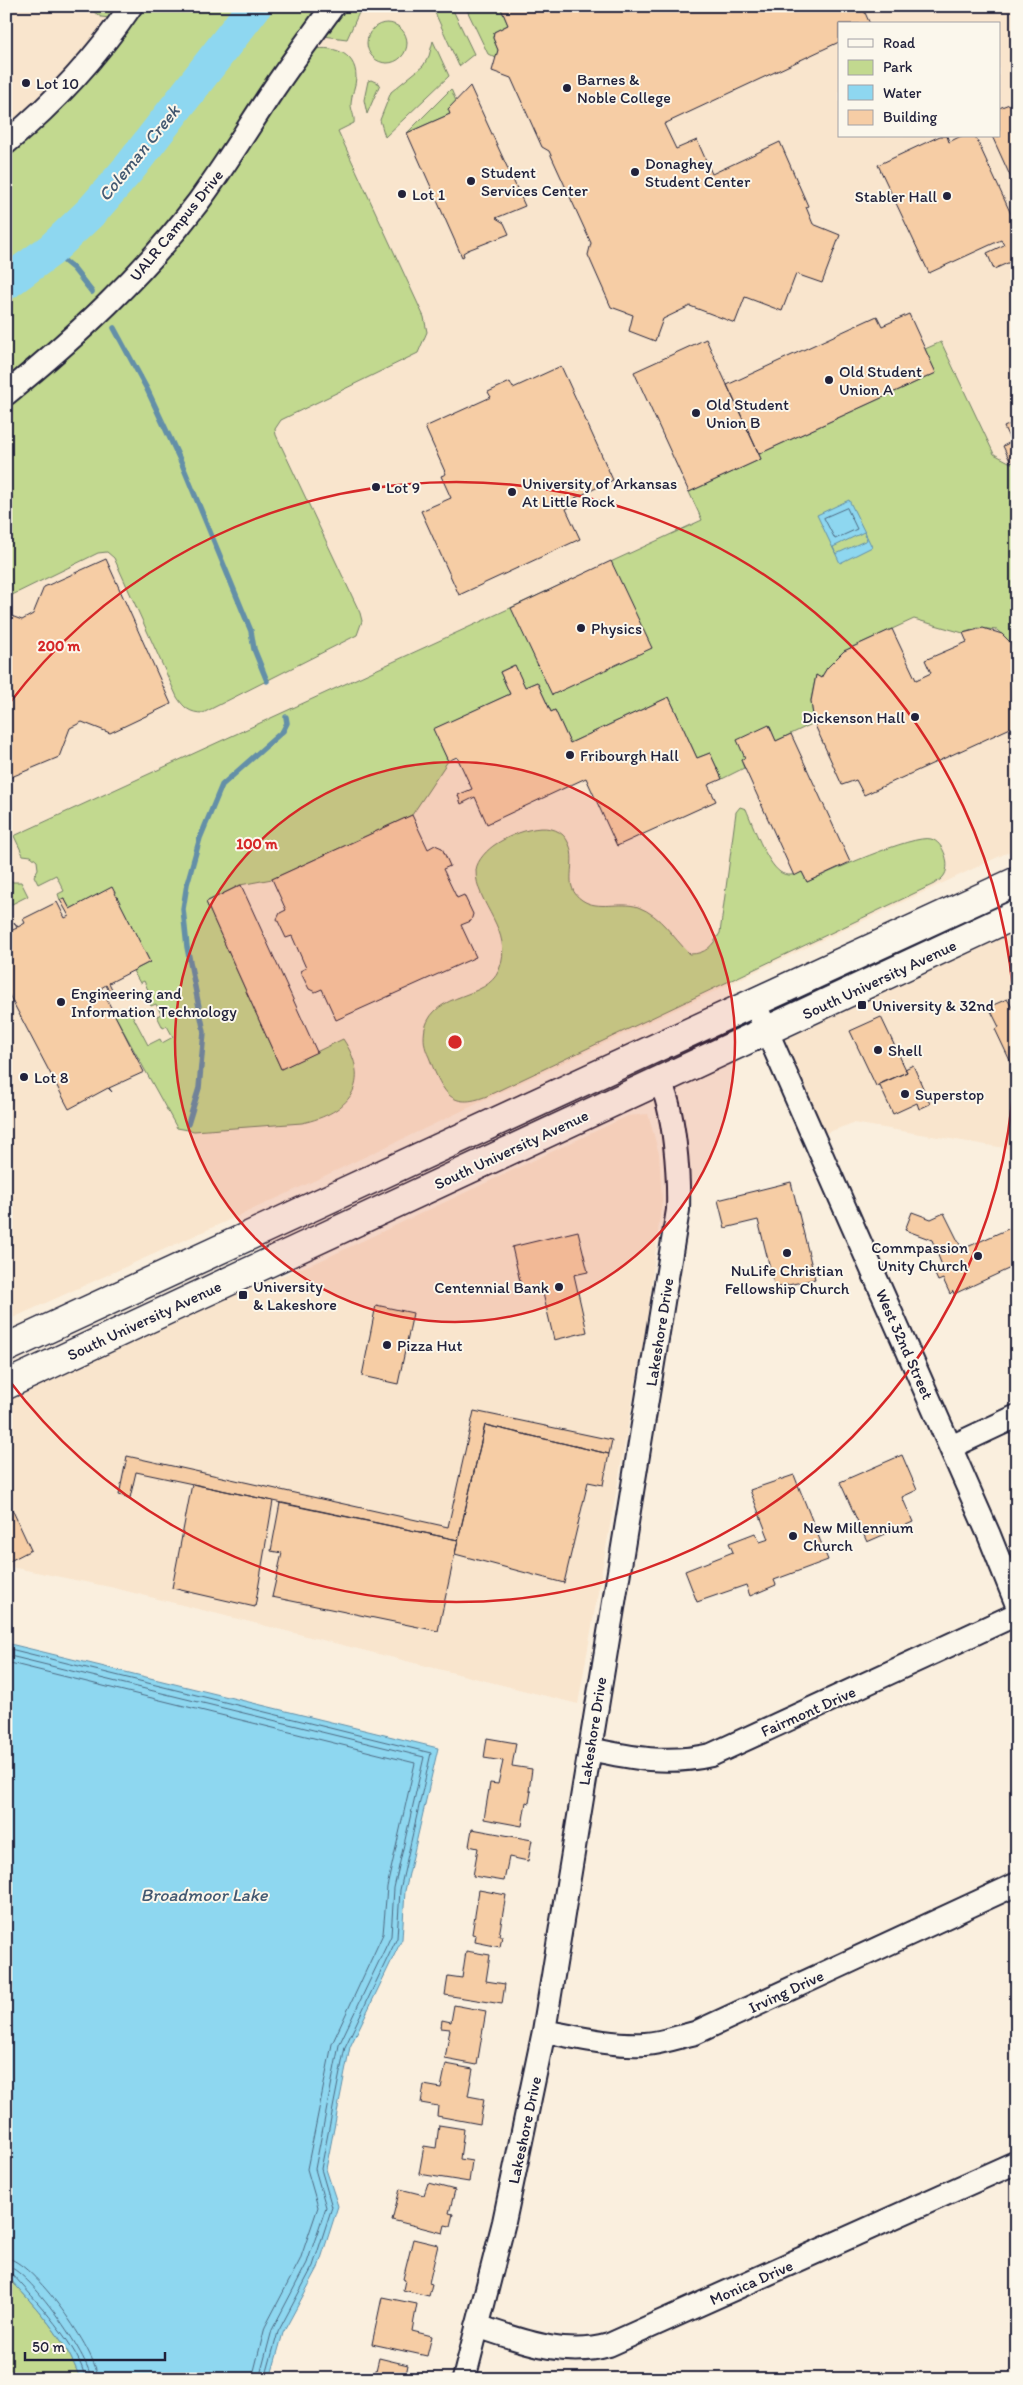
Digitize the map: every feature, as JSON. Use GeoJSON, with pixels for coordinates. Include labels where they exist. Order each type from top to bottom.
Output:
{"type":"FeatureCollection","features":[{"type":"Feature","properties":{"kind":"main road","name":"South University Avenue"},"geometry":{"type":"LineString","coordinates":[[6,1348],[1017,881]]}},
{"type":"Feature","properties":{"kind":"main road","name":"South University Avenue"},"geometry":{"type":"LineString","coordinates":[[6,1385],[1017,914]]}},
{"type":"Feature","properties":{"kind":"street"},"geometry":{"type":"LineString","coordinates":[[6,143],[42,113],[72,80],[112,34],[130,6]]}},
{"type":"Feature","properties":{"kind":"street","name":"UALR Campus Drive"},"geometry":{"type":"LineString","coordinates":[[6,394],[55,354],[122,292],[172,236],[200,200],[270,94],[333,6]]}},
{"type":"Feature","properties":{"kind":"street","name":"West 32nd Street"},"geometry":{"type":"LineString","coordinates":[[754,1002],[951,1447],[1017,1605]]}},
{"type":"Feature","properties":{"kind":"street","name":"Lakeshore Drive"},"geometry":{"type":"LineString","coordinates":[[464,2379],[504,2222],[544,2032],[644,1432],[678,1210],[677,1160],[667,1105],[659,1080]]}},
{"type":"Feature","properties":{"kind":"street"},"geometry":{"type":"LineString","coordinates":[[951,1447],[1017,1416]]}},
{"type":"Feature","properties":{"kind":"street","name":"Fairmont Drive"},"geometry":{"type":"LineString","coordinates":[[590,1749],[641,1760],[670,1761],[711,1755],[1017,1614]]}},
{"type":"Feature","properties":{"kind":"street","name":"Irving Drive"},"geometry":{"type":"LineString","coordinates":[[544,2032],[633,2044],[661,2042],[695,2033],[1017,1884]]}},
{"type":"Feature","properties":{"kind":"street","name":"Monica Drive"},"geometry":{"type":"LineString","coordinates":[[477,2326],[543,2347],[586,2350],[609,2345],[1017,2162]]}},
{"type":"Feature","properties":{"kind":"shaded area","name":"University of Arkansas At Little Rock"},"geometry":{"type":"Polygon","coordinates":[[[6,6],[1017,6],[1017,848],[286,1194],[6,1321],[6,6]]]}},
{"type":"Feature","properties":{"kind":"shaded area"},"geometry":{"type":"Polygon","coordinates":[[[1017,915],[1017,1150],[853,1123],[813,1138],[766,1031],[1017,915]]]}},
{"type":"Feature","properties":{"kind":"shaded area"},"geometry":{"type":"Polygon","coordinates":[[[648,1114],[659,1154],[662,1200],[647,1320],[578,1704],[110,1587],[6,1566],[6,1401],[248,1289],[322,1260],[628,1116],[648,1114]]]}},
{"type":"Feature","properties":{"kind":"green space"},"geometry":{"type":"Polygon","coordinates":[[[86,6],[120,6],[110,18],[101,17],[86,6]]]}},
{"type":"Feature","properties":{"kind":"green space"},"geometry":{"type":"Polygon","coordinates":[[[137,6],[323,6],[310,50],[326,48],[341,52],[352,61],[355,68],[356,80],[351,104],[354,123],[338,131],[424,317],[427,332],[418,353],[281,420],[275,429],[276,435],[360,613],[362,621],[357,635],[203,713],[188,709],[177,697],[114,558],[107,552],[98,553],[6,598],[6,149],[137,6]]]}},
{"type":"Feature","properties":{"kind":"green space"},"geometry":{"type":"Polygon","coordinates":[[[342,6],[362,6],[347,39],[323,36],[342,6]]]}},
{"type":"Feature","properties":{"kind":"green space"},"geometry":{"type":"Polygon","coordinates":[[[432,6],[451,6],[474,54],[459,66],[432,6]]]}},
{"type":"Feature","properties":{"kind":"green space"},"geometry":{"type":"Polygon","coordinates":[[[465,6],[500,6],[508,25],[494,32],[493,38],[498,50],[496,58],[488,54],[465,6]]]}},
{"type":"Feature","properties":{"kind":"green space"},"geometry":{"type":"Polygon","coordinates":[[[391,23],[398,26],[404,32],[407,43],[406,51],[398,60],[391,63],[383,63],[376,60],[368,51],[367,39],[370,32],[379,24],[391,23]]]}},
{"type":"Feature","properties":{"kind":"green space"},"geometry":{"type":"Polygon","coordinates":[[[433,41],[449,76],[385,137],[380,120],[391,92],[423,66],[429,56],[433,41]]]}},
{"type":"Feature","properties":{"kind":"green space"},"geometry":{"type":"Polygon","coordinates":[[[371,80],[380,84],[367,114],[364,100],[368,81],[371,80]]]}},
{"type":"Feature","properties":{"kind":"green space"},"geometry":{"type":"Polygon","coordinates":[[[451,89],[456,101],[450,114],[407,133],[451,89]]]}},
{"type":"Feature","properties":{"kind":"green space"},"geometry":{"type":"Polygon","coordinates":[[[941,342],[994,454],[1011,463],[1017,460],[1017,656],[1010,642],[997,630],[978,628],[963,633],[914,619],[844,651],[827,668],[821,678],[816,675],[811,700],[814,723],[776,741],[769,725],[745,758],[741,760],[744,768],[722,779],[710,753],[697,758],[669,697],[570,743],[555,710],[551,712],[537,682],[525,687],[514,665],[500,672],[510,694],[434,729],[448,761],[412,815],[272,879],[240,885],[206,902],[281,1069],[343,1039],[352,1055],[356,1070],[356,1083],[344,1104],[332,1112],[302,1123],[194,1131],[177,1128],[114,1014],[128,1007],[148,1045],[160,1039],[162,1043],[173,1037],[167,1026],[163,1028],[157,1016],[161,1014],[156,1004],[151,1006],[146,995],[149,992],[144,981],[140,983],[133,971],[150,962],[112,888],[70,909],[64,898],[60,900],[58,894],[64,891],[56,875],[38,884],[34,876],[38,869],[37,861],[31,856],[23,855],[14,836],[702,520],[689,492],[761,459],[759,454],[936,373],[925,349],[941,342]]]}},
{"type":"Feature","properties":{"kind":"green space"},"geometry":{"type":"Polygon","coordinates":[[[740,807],[746,809],[760,843],[770,860],[785,875],[794,875],[802,872],[807,882],[870,855],[921,839],[931,839],[940,845],[947,861],[946,873],[934,884],[487,1096],[462,1101],[448,1094],[437,1077],[426,1050],[425,1028],[431,1016],[439,1007],[484,987],[493,980],[499,970],[503,956],[502,942],[477,883],[476,870],[478,862],[486,852],[504,839],[524,831],[546,828],[555,830],[563,835],[569,844],[572,859],[572,888],[582,900],[595,905],[631,905],[638,907],[660,921],[690,954],[696,954],[708,948],[720,933],[736,812],[740,807]]]}},
{"type":"Feature","properties":{"kind":"green space"},"geometry":{"type":"Polygon","coordinates":[[[7,878],[13,882],[21,882],[28,896],[6,907],[7,878]]]}},
{"type":"Feature","properties":{"kind":"green space"},"geometry":{"type":"Polygon","coordinates":[[[6,2275],[49,2323],[67,2350],[80,2379],[6,2379],[6,2275]]]}},
{"type":"Feature","properties":{"kind":"water"},"geometry":{"type":"Polygon","coordinates":[[[849,500],[872,547],[840,563],[817,515],[849,500]],[[864,532],[833,547],[836,554],[867,540],[864,532]]]}},
{"type":"Feature","properties":{"kind":"water","name":"Broadmoor Lake"},"geometry":{"type":"Polygon","coordinates":[[[6,1643],[438,1748],[405,1891],[402,1939],[350,2047],[326,2169],[338,2206],[318,2268],[283,2333],[270,2379],[80,2379],[67,2350],[49,2323],[6,2275],[6,1643]]]}},
{"type":"Feature","properties":{"kind":"building","name":"Donaghey Student Center"},"geometry":{"type":"Polygon","coordinates":[[[500,6],[862,6],[869,22],[838,22],[838,42],[664,124],[676,149],[697,140],[712,174],[780,142],[808,206],[806,207],[813,224],[840,235],[822,283],[796,274],[782,311],[745,297],[735,323],[690,306],[663,319],[655,341],[629,331],[633,315],[611,307],[588,255],[591,243],[549,151],[542,147],[511,78],[492,71],[498,50],[493,38],[494,32],[508,25],[500,6]]]}},
{"type":"Feature","properties":{"kind":"building","name":"Student Services Center"},"geometry":{"type":"Polygon","coordinates":[[[470,86],[525,206],[496,218],[504,223],[509,234],[468,250],[463,253],[464,256],[462,257],[407,133],[450,114],[448,109],[470,86]]]}},
{"type":"Feature","properties":{"kind":"building"},"geometry":{"type":"Polygon","coordinates":[[[1017,101],[1017,191],[993,138],[1000,138],[1000,108],[1017,101]]]}},
{"type":"Feature","properties":{"kind":"building","name":"Stabler Hall"},"geometry":{"type":"Polygon","coordinates":[[[936,138],[948,138],[949,142],[957,138],[976,138],[1017,227],[1017,233],[1011,235],[1013,241],[1017,239],[1017,259],[994,269],[987,253],[1004,245],[1001,240],[929,273],[878,165],[936,138]]]}},
{"type":"Feature","properties":{"kind":"building","name":"Old Student Union A"},"geometry":{"type":"Polygon","coordinates":[[[909,314],[936,373],[759,454],[727,385],[877,316],[882,326],[909,314]]]}},
{"type":"Feature","properties":{"kind":"building","name":"Old Student Union B"},"geometry":{"type":"Polygon","coordinates":[[[706,339],[761,459],[689,492],[634,372],[706,339]]]}},
{"type":"Feature","properties":{"kind":"building"},"geometry":{"type":"Polygon","coordinates":[[[561,366],[613,480],[575,498],[577,503],[566,509],[580,539],[459,595],[421,511],[451,498],[441,476],[446,474],[425,427],[491,397],[488,392],[510,382],[513,388],[561,366]]]}},
{"type":"Feature","properties":{"kind":"building"},"geometry":{"type":"Polygon","coordinates":[[[1017,421],[1017,460],[1011,463],[1003,446],[1011,442],[1004,427],[1017,421]]]}},
{"type":"Feature","properties":{"kind":"building"},"geometry":{"type":"Polygon","coordinates":[[[106,559],[171,704],[110,733],[82,722],[70,728],[59,757],[9,778],[6,777],[6,614],[22,620],[33,614],[44,587],[106,559]]]}},
{"type":"Feature","properties":{"kind":"building","name":"Physics"},"geometry":{"type":"Polygon","coordinates":[[[611,561],[652,648],[552,695],[511,608],[611,561]]]}},
{"type":"Feature","properties":{"kind":"building","name":"Dickenson Hall"},"geometry":{"type":"Polygon","coordinates":[[[983,628],[1002,634],[1010,642],[1017,656],[1017,725],[864,795],[856,780],[842,785],[814,723],[811,701],[816,675],[821,678],[827,668],[844,651],[892,629],[916,680],[931,673],[925,660],[967,642],[963,633],[983,628]]]}},
{"type":"Feature","properties":{"kind":"building","name":"Fribourgh Hall"},"geometry":{"type":"Polygon","coordinates":[[[515,665],[525,687],[537,682],[551,712],[555,710],[570,743],[669,697],[697,758],[710,753],[722,779],[708,785],[716,801],[617,846],[586,778],[487,824],[475,797],[461,804],[458,795],[472,789],[457,757],[448,761],[433,729],[510,694],[500,672],[515,665]]]}},
{"type":"Feature","properties":{"kind":"building"},"geometry":{"type":"Polygon","coordinates":[[[769,725],[776,741],[791,734],[850,862],[807,882],[802,872],[794,876],[741,760],[745,758],[737,740],[769,725]]]}},
{"type":"Feature","properties":{"kind":"building"},"geometry":{"type":"Polygon","coordinates":[[[412,815],[428,849],[435,845],[442,848],[450,866],[443,869],[457,898],[464,895],[473,914],[471,921],[461,925],[476,957],[336,1020],[322,989],[315,992],[309,989],[300,971],[306,968],[292,936],[286,938],[277,919],[280,913],[286,910],[272,879],[412,815]]]}},
{"type":"Feature","properties":{"kind":"building"},"geometry":{"type":"Polygon","coordinates":[[[241,885],[317,1052],[281,1069],[206,902],[241,885]]]}},
{"type":"Feature","properties":{"kind":"building","name":"Engineering and Information Technology"},"geometry":{"type":"Polygon","coordinates":[[[112,887],[150,962],[109,983],[112,989],[109,991],[106,985],[101,988],[144,1072],[109,1088],[112,1092],[108,1088],[69,1109],[6,989],[6,933],[17,928],[14,922],[18,927],[25,923],[23,919],[57,902],[65,918],[69,916],[60,900],[64,898],[70,909],[112,887]]]}},
{"type":"Feature","properties":{"kind":"building"},"geometry":{"type":"Polygon","coordinates":[[[1007,999],[1017,1015],[1017,1068],[1014,1069],[995,1029],[999,1027],[991,1011],[993,1010],[991,1006],[1007,999]]]}},
{"type":"Feature","properties":{"kind":"building","name":"Shell"},"geometry":{"type":"Polygon","coordinates":[[[881,1017],[907,1072],[876,1086],[850,1031],[881,1017]]]}},
{"type":"Feature","properties":{"kind":"building","name":"Superstop"},"geometry":{"type":"Polygon","coordinates":[[[913,1065],[930,1104],[919,1109],[917,1103],[893,1114],[879,1084],[907,1072],[905,1069],[913,1065]]]}},
{"type":"Feature","properties":{"kind":"building","name":"NuLife Christian Fellowship Church"},"geometry":{"type":"Polygon","coordinates":[[[791,1182],[815,1279],[775,1288],[758,1220],[725,1228],[718,1200],[791,1182]]]}},
{"type":"Feature","properties":{"kind":"building","name":"Commpassion Unity Church"},"geometry":{"type":"Polygon","coordinates":[[[912,1212],[931,1219],[944,1213],[961,1247],[965,1248],[1017,1225],[1017,1265],[954,1294],[953,1291],[950,1294],[943,1279],[938,1281],[934,1272],[943,1268],[932,1240],[905,1230],[912,1212]]]}},
{"type":"Feature","properties":{"kind":"building","name":"Centennial Bank"},"geometry":{"type":"Polygon","coordinates":[[[578,1231],[588,1272],[574,1275],[587,1332],[554,1340],[541,1285],[522,1290],[512,1247],[578,1231]]]}},
{"type":"Feature","properties":{"kind":"building","name":"Pizza Hut"},"geometry":{"type":"Polygon","coordinates":[[[376,1305],[413,1313],[398,1384],[362,1376],[376,1305]]]}},
{"type":"Feature","properties":{"kind":"building"},"geometry":{"type":"Polygon","coordinates":[[[474,1411],[612,1440],[609,1454],[485,1425],[458,1540],[136,1472],[130,1498],[119,1495],[127,1456],[448,1527],[474,1411]]]}},
{"type":"Feature","properties":{"kind":"building"},"geometry":{"type":"Polygon","coordinates":[[[485,1425],[609,1454],[603,1485],[588,1482],[564,1583],[455,1554],[485,1425]]]}},
{"type":"Feature","properties":{"kind":"building","name":"New Millennium Church"},"geometry":{"type":"Polygon","coordinates":[[[902,1455],[917,1490],[902,1497],[913,1522],[867,1542],[840,1482],[902,1455]]]}},
{"type":"Feature","properties":{"kind":"building","name":"New Millennium Church"},"geometry":{"type":"Polygon","coordinates":[[[794,1475],[828,1560],[774,1580],[776,1585],[750,1596],[746,1585],[697,1602],[685,1571],[733,1552],[729,1543],[755,1533],[760,1542],[769,1539],[750,1490],[794,1475]]]}},
{"type":"Feature","properties":{"kind":"building"},"geometry":{"type":"Polygon","coordinates":[[[192,1484],[273,1501],[255,1607],[172,1588],[192,1484]]]}},
{"type":"Feature","properties":{"kind":"building"},"geometry":{"type":"Polygon","coordinates":[[[280,1503],[458,1540],[438,1631],[272,1597],[282,1553],[271,1551],[280,1503]]]}},
{"type":"Feature","properties":{"kind":"building"},"geometry":{"type":"Polygon","coordinates":[[[12,1509],[31,1550],[6,1563],[6,1512],[12,1509]]]}},
{"type":"Feature","properties":{"kind":"building"},"geometry":{"type":"Polygon","coordinates":[[[487,1738],[516,1743],[512,1766],[532,1769],[529,1803],[526,1802],[522,1826],[484,1819],[490,1783],[498,1784],[503,1761],[484,1758],[487,1738]]]}},
{"type":"Feature","properties":{"kind":"building"},"geometry":{"type":"Polygon","coordinates":[[[472,1829],[532,1840],[528,1861],[509,1857],[504,1881],[473,1876],[478,1848],[469,1846],[472,1829]]]}},
{"type":"Feature","properties":{"kind":"building"},"geometry":{"type":"Polygon","coordinates":[[[479,1890],[506,1895],[499,1936],[502,1936],[500,1947],[475,1942],[476,1935],[472,1934],[479,1890]]]}},
{"type":"Feature","properties":{"kind":"building"},"geometry":{"type":"Polygon","coordinates":[[[466,1951],[490,1955],[486,1981],[505,1984],[502,2004],[445,1995],[448,1976],[462,1978],[466,1951]]]}},
{"type":"Feature","properties":{"kind":"building"},"geometry":{"type":"Polygon","coordinates":[[[454,2005],[486,2011],[477,2065],[445,2059],[450,2029],[441,2028],[442,2020],[451,2022],[454,2005]]]}},
{"type":"Feature","properties":{"kind":"building"},"geometry":{"type":"Polygon","coordinates":[[[446,2064],[473,2069],[468,2096],[484,2099],[480,2124],[437,2116],[438,2106],[421,2103],[424,2085],[441,2088],[446,2064]]]}},
{"type":"Feature","properties":{"kind":"building"},"geometry":{"type":"Polygon","coordinates":[[[439,2125],[464,2129],[460,2159],[472,2161],[469,2182],[419,2174],[424,2146],[436,2148],[439,2125]]]}},
{"type":"Feature","properties":{"kind":"building"},"geometry":{"type":"Polygon","coordinates":[[[428,2183],[455,2190],[449,2213],[453,2214],[450,2226],[445,2225],[443,2233],[392,2220],[400,2189],[424,2195],[428,2183]]]}},
{"type":"Feature","properties":{"kind":"building"},"geometry":{"type":"Polygon","coordinates":[[[413,2239],[438,2245],[429,2283],[432,2284],[429,2296],[403,2290],[405,2280],[403,2279],[413,2239]]]}},
{"type":"Feature","properties":{"kind":"building"},"geometry":{"type":"Polygon","coordinates":[[[382,2297],[417,2304],[412,2331],[432,2336],[427,2356],[372,2344],[382,2297]]]}},
{"type":"Feature","properties":{"kind":"building"},"geometry":{"type":"Polygon","coordinates":[[[379,2358],[408,2365],[405,2379],[374,2379],[379,2358]]]}},
{"type":"Feature","properties":{"kind":"waterway","name":"Coleman Creek"},"geometry":{"type":"LineString","coordinates":[[6,283],[51,250],[92,211],[131,166],[255,6]]}},
{"type":"Feature","properties":{"kind":"waterway"},"geometry":{"type":"LineString","coordinates":[[51,250],[73,268],[92,292]]}},
{"type":"Feature","properties":{"kind":"waterway"},"geometry":{"type":"LineString","coordinates":[[114,328],[147,389],[182,464],[251,631],[254,649],[267,681]]}},
{"type":"Feature","properties":{"kind":"waterway"},"geometry":{"type":"LineString","coordinates":[[188,1124],[199,1088],[204,1032],[187,947],[183,909],[187,884],[200,838],[222,785],[283,731],[287,723],[286,717]]}},
{"type":"Feature","properties":{"kind":"place","name":"Lot 10"},"geometry":{"type":"Point","coordinates":[26,83]}},
{"type":"Feature","properties":{"kind":"place","name":"Barnes & Noble College"},"geometry":{"type":"Point","coordinates":[567,88]}},
{"type":"Feature","properties":{"kind":"place","name":"Donaghey Student Center"},"geometry":{"type":"Point","coordinates":[635,172]}},
{"type":"Feature","properties":{"kind":"place","name":"Student Services Center"},"geometry":{"type":"Point","coordinates":[471,181]}},
{"type":"Feature","properties":{"kind":"place","name":"Lot 1"},"geometry":{"type":"Point","coordinates":[402,194]}},
{"type":"Feature","properties":{"kind":"place","name":"Stabler Hall"},"geometry":{"type":"Point","coordinates":[947,196]}},
{"type":"Feature","properties":{"kind":"place","name":"Old Student Union A"},"geometry":{"type":"Point","coordinates":[829,380]}},
{"type":"Feature","properties":{"kind":"place","name":"Old Student Union B"},"geometry":{"type":"Point","coordinates":[696,413]}},
{"type":"Feature","properties":{"kind":"place","name":"Lot 9"},"geometry":{"type":"Point","coordinates":[376,487]}},
{"type":"Feature","properties":{"kind":"place","name":"University of Arkansas At Little Rock"},"geometry":{"type":"Point","coordinates":[512,492]}},
{"type":"Feature","properties":{"kind":"place","name":"Physics"},"geometry":{"type":"Point","coordinates":[581,628]}},
{"type":"Feature","properties":{"kind":"place","name":"Dickenson Hall"},"geometry":{"type":"Point","coordinates":[915,717]}},
{"type":"Feature","properties":{"kind":"place","name":"Fribourgh Hall"},"geometry":{"type":"Point","coordinates":[570,755]}},
{"type":"Feature","properties":{"kind":"place","name":"Engineering and Information Technology"},"geometry":{"type":"Point","coordinates":[61,1002]}},
{"type":"Feature","properties":{"kind":"place","name":"University & 32nd"},"geometry":{"type":"Point","coordinates":[862,1005]}},
{"type":"Feature","properties":{"kind":"place","name":"Shell"},"geometry":{"type":"Point","coordinates":[878,1050]}},
{"type":"Feature","properties":{"kind":"place","name":"Lot 8"},"geometry":{"type":"Point","coordinates":[24,1077]}},
{"type":"Feature","properties":{"kind":"place","name":"Superstop"},"geometry":{"type":"Point","coordinates":[905,1094]}},
{"type":"Feature","properties":{"kind":"place","name":"NuLife Christian Fellowship Church"},"geometry":{"type":"Point","coordinates":[787,1253]}},
{"type":"Feature","properties":{"kind":"place","name":"Commpassion Unity Church"},"geometry":{"type":"Point","coordinates":[978,1256]}},
{"type":"Feature","properties":{"kind":"place","name":"Centennial Bank"},"geometry":{"type":"Point","coordinates":[559,1287]}},
{"type":"Feature","properties":{"kind":"place","name":"University & Lakeshore"},"geometry":{"type":"Point","coordinates":[243,1295]}},
{"type":"Feature","properties":{"kind":"place","name":"Pizza Hut"},"geometry":{"type":"Point","coordinates":[387,1345]}},
{"type":"Feature","properties":{"kind":"place","name":"New Millennium Church"},"geometry":{"type":"Point","coordinates":[793,1536]}}]}
